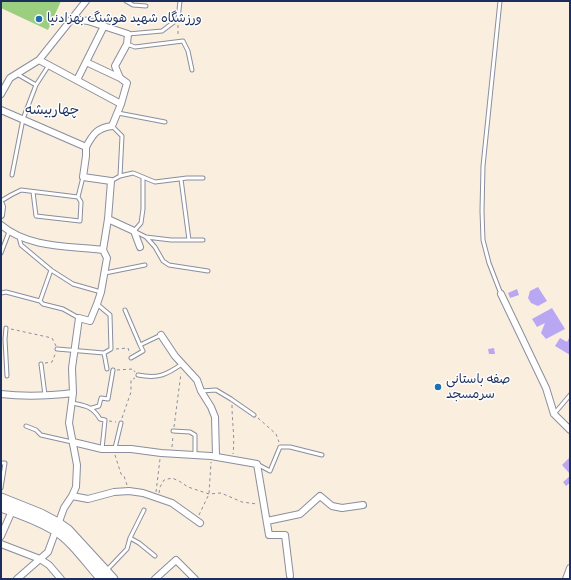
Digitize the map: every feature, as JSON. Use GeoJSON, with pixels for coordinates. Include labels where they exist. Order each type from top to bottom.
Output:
{"type":"FeatureCollection","features":[{"type":"Feature","properties":{"kind":"main road"},"geometry":{"type":"LineString","coordinates":[[1,498],[14,502],[56,526]]}},
{"type":"Feature","properties":{"kind":"main road"},"geometry":{"type":"LineString","coordinates":[[1,507],[68,530],[101,576],[113,579]]}},
{"type":"Feature","properties":{"kind":"street"},"geometry":{"type":"LineString","coordinates":[[1,94],[10,78],[39,60],[86,1]]}},
{"type":"Feature","properties":{"kind":"street"},"geometry":{"type":"LineString","coordinates":[[72,19],[88,21],[128,34],[127,44],[115,66],[120,78]]}},
{"type":"Feature","properties":{"kind":"street"},"geometry":{"type":"LineString","coordinates":[[77,80],[104,26]]}},
{"type":"Feature","properties":{"kind":"street"},"geometry":{"type":"LineString","coordinates":[[39,60],[122,104]]}},
{"type":"Feature","properties":{"kind":"street"},"geometry":{"type":"LineString","coordinates":[[17,579],[48,552],[52,544],[56,526],[76,487],[77,465],[69,424],[73,393],[72,368],[74,351],[79,318],[90,321],[101,292],[108,258],[103,250],[108,219],[111,181],[82,177],[86,147],[93,134],[103,127],[112,126],[122,104],[127,83],[120,78],[86,62]]}},
{"type":"Feature","properties":{"kind":"street"},"geometry":{"type":"LineString","coordinates":[[1,110],[86,147]]}},
{"type":"Feature","properties":{"kind":"street"},"geometry":{"type":"LineString","coordinates":[[1,202],[1,215]]}},
{"type":"Feature","properties":{"kind":"street"},"geometry":{"type":"LineString","coordinates":[[108,219],[134,231],[140,247]]}},
{"type":"Feature","properties":{"kind":"street"},"geometry":{"type":"LineString","coordinates":[[1,225],[9,232],[19,237],[42,243],[103,250]]}},
{"type":"Feature","properties":{"kind":"street"},"geometry":{"type":"LineString","coordinates":[[501,294],[546,388],[554,414],[570,430]]}},
{"type":"Feature","properties":{"kind":"street"},"geometry":{"type":"LineString","coordinates":[[161,335],[175,356],[197,380],[201,391],[211,407],[215,417],[214,456]]}},
{"type":"Feature","properties":{"kind":"street"},"geometry":{"type":"LineString","coordinates":[[1,394],[45,397],[73,393]]}},
{"type":"Feature","properties":{"kind":"street"},"geometry":{"type":"LineString","coordinates":[[73,442],[102,449],[131,449],[161,453],[195,454],[257,464],[269,535],[285,535],[290,576]]}},
{"type":"Feature","properties":{"kind":"street"},"geometry":{"type":"LineString","coordinates":[[72,496],[88,499],[114,492],[129,491],[157,497],[172,503],[198,521]]}},
{"type":"Feature","properties":{"kind":"street"},"geometry":{"type":"LineString","coordinates":[[267,521],[300,514],[320,496],[332,506],[342,508],[363,506]]}},
{"type":"Feature","properties":{"kind":"street"},"geometry":{"type":"LineString","coordinates":[[1,536],[12,510]]}},
{"type":"Feature","properties":{"kind":"street"},"geometry":{"type":"LineString","coordinates":[[1,544],[40,559],[49,565],[61,579]]}},
{"type":"Feature","properties":{"kind":"street"},"geometry":{"type":"LineString","coordinates":[[155,579],[176,560],[195,579]]}},
{"type":"Feature","properties":{"kind":"street"},"geometry":{"type":"LineString","coordinates":[[566,579],[570,568]]}},
{"type":"Feature","properties":{"kind":"lane"},"geometry":{"type":"LineString","coordinates":[[126,1],[133,5],[146,6]]}},
{"type":"Feature","properties":{"kind":"lane"},"geometry":{"type":"LineString","coordinates":[[128,34],[162,31],[178,19],[180,1]]}},
{"type":"Feature","properties":{"kind":"lane"},"geometry":{"type":"LineString","coordinates":[[500,1],[483,166],[482,211],[483,240],[488,263],[501,294]]}},
{"type":"Feature","properties":{"kind":"lane"},"geometry":{"type":"LineString","coordinates":[[127,44],[134,47],[183,41],[188,51],[192,70]]}},
{"type":"Feature","properties":{"kind":"lane"},"geometry":{"type":"LineString","coordinates":[[12,175],[23,119],[36,85],[49,65]]}},
{"type":"Feature","properties":{"kind":"lane"},"geometry":{"type":"LineString","coordinates":[[17,74],[36,85]]}},
{"type":"Feature","properties":{"kind":"lane"},"geometry":{"type":"LineString","coordinates":[[118,113],[164,122]]}},
{"type":"Feature","properties":{"kind":"lane"},"geometry":{"type":"LineString","coordinates":[[112,126],[122,136],[120,176]]}},
{"type":"Feature","properties":{"kind":"lane"},"geometry":{"type":"LineString","coordinates":[[111,181],[120,176],[133,173],[155,182],[203,178]]}},
{"type":"Feature","properties":{"kind":"lane"},"geometry":{"type":"LineString","coordinates":[[33,192],[36,216],[80,221],[81,202],[78,197],[82,177]]}},
{"type":"Feature","properties":{"kind":"lane"},"geometry":{"type":"LineString","coordinates":[[143,177],[143,209],[141,223],[134,231],[146,237],[171,240],[203,240]]}},
{"type":"Feature","properties":{"kind":"lane"},"geometry":{"type":"LineString","coordinates":[[181,179],[189,240]]}},
{"type":"Feature","properties":{"kind":"lane"},"geometry":{"type":"LineString","coordinates":[[1,202],[10,195],[21,190],[78,197]]}},
{"type":"Feature","properties":{"kind":"lane"},"geometry":{"type":"LineString","coordinates":[[1,253],[9,232]]}},
{"type":"Feature","properties":{"kind":"lane"},"geometry":{"type":"LineString","coordinates":[[19,237],[22,245],[51,270],[73,284],[101,292]]}},
{"type":"Feature","properties":{"kind":"lane"},"geometry":{"type":"LineString","coordinates":[[146,237],[155,247],[163,261],[169,265],[208,271]]}},
{"type":"Feature","properties":{"kind":"lane"},"geometry":{"type":"LineString","coordinates":[[105,273],[146,265]]}},
{"type":"Feature","properties":{"kind":"lane"},"geometry":{"type":"LineString","coordinates":[[40,300],[51,270]]}},
{"type":"Feature","properties":{"kind":"lane"},"geometry":{"type":"LineString","coordinates":[[1,293],[6,292],[40,300],[43,304],[64,309],[79,318]]}},
{"type":"Feature","properties":{"kind":"lane"},"geometry":{"type":"LineString","coordinates":[[57,349],[104,354],[111,349],[110,315],[97,304]]}},
{"type":"Feature","properties":{"kind":"lane"},"geometry":{"type":"LineString","coordinates":[[125,310],[143,351],[131,358]]}},
{"type":"Feature","properties":{"kind":"lane"},"geometry":{"type":"LineString","coordinates":[[6,328],[5,340],[7,376]]}},
{"type":"Feature","properties":{"kind":"lane"},"geometry":{"type":"LineString","coordinates":[[140,345],[161,335]]}},
{"type":"Feature","properties":{"kind":"lane"},"geometry":{"type":"LineString","coordinates":[[1,339],[5,340]]}},
{"type":"Feature","properties":{"kind":"lane"},"geometry":{"type":"LineString","coordinates":[[104,354],[107,369]]}},
{"type":"Feature","properties":{"kind":"lane"},"geometry":{"type":"LineString","coordinates":[[41,364],[45,397]]}},
{"type":"Feature","properties":{"kind":"lane"},"geometry":{"type":"LineString","coordinates":[[138,375],[150,377],[161,376],[182,364]]}},
{"type":"Feature","properties":{"kind":"lane"},"geometry":{"type":"LineString","coordinates":[[92,408],[99,406],[101,398],[108,399],[113,370]]}},
{"type":"Feature","properties":{"kind":"lane"},"geometry":{"type":"LineString","coordinates":[[201,391],[216,390],[231,398],[254,415]]}},
{"type":"Feature","properties":{"kind":"lane"},"geometry":{"type":"LineString","coordinates":[[554,414],[570,395]]}},
{"type":"Feature","properties":{"kind":"lane"},"geometry":{"type":"LineString","coordinates":[[72,403],[89,406],[100,419],[105,420],[102,449]]}},
{"type":"Feature","properties":{"kind":"lane"},"geometry":{"type":"LineString","coordinates":[[115,449],[121,423]]}},
{"type":"Feature","properties":{"kind":"lane"},"geometry":{"type":"LineString","coordinates":[[26,426],[36,430],[41,435],[73,442]]}},
{"type":"Feature","properties":{"kind":"lane"},"geometry":{"type":"LineString","coordinates":[[173,431],[190,432],[195,435],[195,454]]}},
{"type":"Feature","properties":{"kind":"lane"},"geometry":{"type":"LineString","coordinates":[[257,464],[270,471],[280,447],[290,447],[322,455]]}},
{"type":"Feature","properties":{"kind":"lane"},"geometry":{"type":"LineString","coordinates":[[1,463],[4,463],[1,488]]}},
{"type":"Feature","properties":{"kind":"lane"},"geometry":{"type":"LineString","coordinates":[[101,576],[127,549],[130,538],[144,510]]}},
{"type":"Feature","properties":{"kind":"lane"},"geometry":{"type":"LineString","coordinates":[[130,538],[139,543],[155,556]]}},
{"type":"Feature","properties":{"kind":"path"},"geometry":{"type":"LineString","coordinates":[[178,19],[179,42]]}},
{"type":"Feature","properties":{"kind":"path"},"geometry":{"type":"LineString","coordinates":[[6,328],[52,338],[57,349],[52,362],[41,364]]}},
{"type":"Feature","properties":{"kind":"path"},"geometry":{"type":"LineString","coordinates":[[111,349],[128,348],[131,358]]}},
{"type":"Feature","properties":{"kind":"path"},"geometry":{"type":"LineString","coordinates":[[171,453],[182,364]]}},
{"type":"Feature","properties":{"kind":"path"},"geometry":{"type":"LineString","coordinates":[[105,420],[121,423],[131,392],[130,380],[136,378],[138,375],[133,369],[126,368],[113,370]]}},
{"type":"Feature","properties":{"kind":"path"},"geometry":{"type":"LineString","coordinates":[[231,398],[232,431],[234,438],[232,459]]}},
{"type":"Feature","properties":{"kind":"path"},"geometry":{"type":"LineString","coordinates":[[254,415],[276,434],[280,447]]}},
{"type":"Feature","properties":{"kind":"path"},"geometry":{"type":"LineString","coordinates":[[115,449],[114,452],[121,474],[124,476],[129,491]]}},
{"type":"Feature","properties":{"kind":"path"},"geometry":{"type":"LineString","coordinates":[[157,497],[161,453]]}},
{"type":"Feature","properties":{"kind":"path"},"geometry":{"type":"LineString","coordinates":[[198,521],[209,494],[214,456]]}},
{"type":"Feature","properties":{"kind":"path"},"geometry":{"type":"LineString","coordinates":[[157,497],[160,486],[164,480],[172,478],[188,487],[209,494],[222,493],[242,502],[264,504]]}},
{"type":"Feature","properties":{"kind":"green space","name":"ورزشگاه شهید هوشنگ بهزادنیا"},"geometry":{"type":"Polygon","coordinates":[[[1,1],[61,1],[48,30],[1,8],[1,1]]]}},
{"type":"Feature","properties":{"kind":"building"},"geometry":{"type":"Polygon","coordinates":[[[538,287],[547,301],[538,306],[531,303],[528,298],[530,291],[538,287]]]}},
{"type":"Feature","properties":{"kind":"building"},"geometry":{"type":"Polygon","coordinates":[[[517,289],[519,295],[510,298],[508,293],[517,289]]]}},
{"type":"Feature","properties":{"kind":"building"},"geometry":{"type":"Polygon","coordinates":[[[552,308],[565,329],[546,339],[541,333],[545,323],[537,327],[532,319],[552,308]]]}},
{"type":"Feature","properties":{"kind":"building"},"geometry":{"type":"Polygon","coordinates":[[[570,336],[570,355],[555,346],[560,338],[567,342],[570,336]]]}},
{"type":"Feature","properties":{"kind":"building"},"geometry":{"type":"Polygon","coordinates":[[[494,348],[495,354],[489,354],[488,349],[494,348]]]}},
{"type":"Feature","properties":{"kind":"building"},"geometry":{"type":"Polygon","coordinates":[[[570,457],[570,474],[562,465],[570,457]]]}},
{"type":"Feature","properties":{"kind":"building"},"geometry":{"type":"Polygon","coordinates":[[[570,476],[570,483],[566,486],[563,482],[570,476]]]}},
{"type":"Feature","properties":{"kind":"place","name":"ورزشگاه شهید هوشنگ بهزادنیا"},"geometry":{"type":"Point","coordinates":[39,19]}},
{"type":"Feature","properties":{"kind":"place","name":"صفه باستانی سرمسجد"},"geometry":{"type":"Point","coordinates":[438,387]}},
{"type":"Feature","properties":{"kind":"district","name":"چهاربیشه"},"geometry":{"type":"Point","coordinates":[52,110]}}]}
